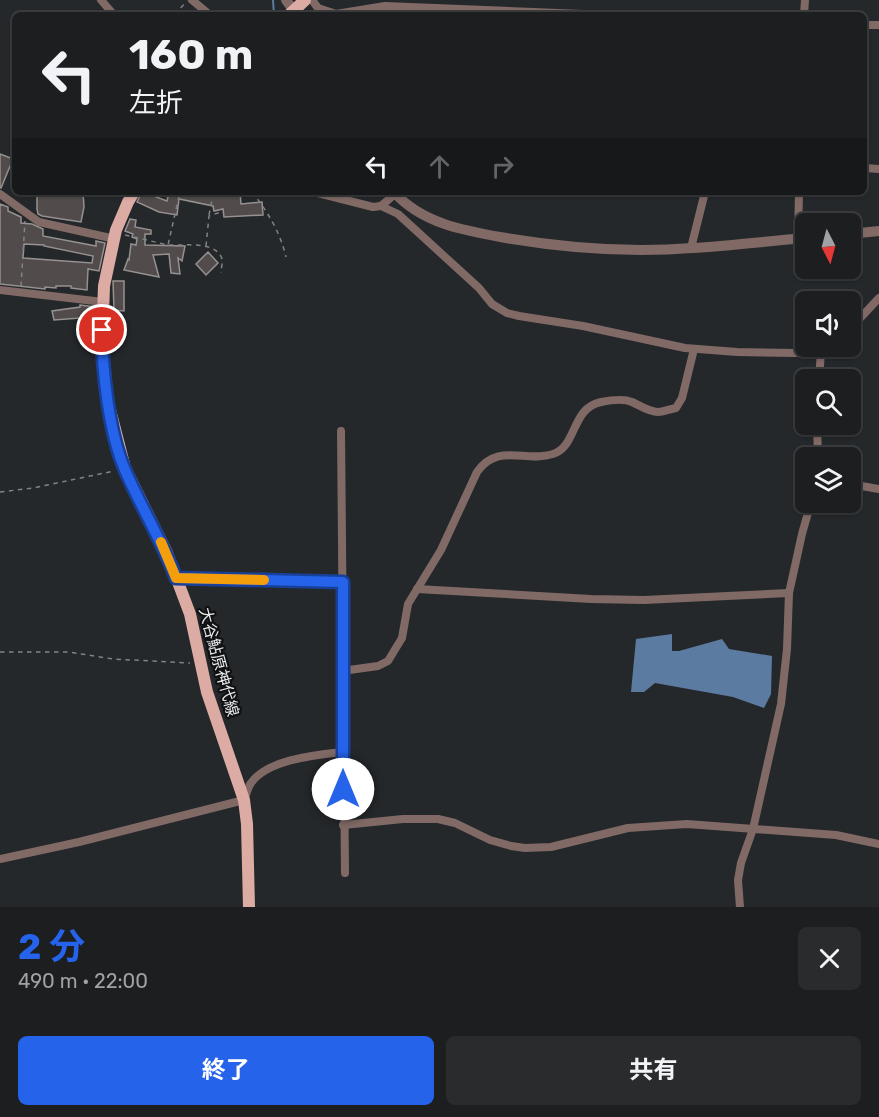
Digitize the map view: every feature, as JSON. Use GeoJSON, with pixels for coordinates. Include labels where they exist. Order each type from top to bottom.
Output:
{"type":"FeatureCollection","features":[{"type":"Feature","properties":{"kind":"main road"},"geometry":{"type":"LineString","coordinates":[[291,10],[305,0]]}},
{"type":"Feature","properties":{"kind":"main road","name":"大谷鮎原神代線"},"geometry":{"type":"LineString","coordinates":[[133,195],[116,230],[104,286],[102,342],[108,402],[125,468],[167,553],[190,614],[207,692],[244,800],[247,824],[249,907]]}},
{"type":"Feature","properties":{"kind":"street"},"geometry":{"type":"LineString","coordinates":[[101,0],[111,12]]}},
{"type":"Feature","properties":{"kind":"street"},"geometry":{"type":"LineString","coordinates":[[190,0],[206,12]]}},
{"type":"Feature","properties":{"kind":"street"},"geometry":{"type":"LineString","coordinates":[[312,0],[318,8],[330,12]]}},
{"type":"Feature","properties":{"kind":"street"},"geometry":{"type":"LineString","coordinates":[[348,12],[385,6],[534,12]]}},
{"type":"Feature","properties":{"kind":"street"},"geometry":{"type":"LineString","coordinates":[[0,194],[39,222],[115,239]]}},
{"type":"Feature","properties":{"kind":"street"},"geometry":{"type":"LineString","coordinates":[[326,195],[373,207],[381,206],[398,214],[478,288],[492,304],[507,313],[694,349],[737,352],[795,351]]}},
{"type":"Feature","properties":{"kind":"street"},"geometry":{"type":"LineString","coordinates":[[381,206],[393,195]]}},
{"type":"Feature","properties":{"kind":"street"},"geometry":{"type":"LineString","coordinates":[[398,195],[415,209],[439,223],[476,233],[533,242],[594,248],[691,248],[795,239]]}},
{"type":"Feature","properties":{"kind":"street"},"geometry":{"type":"LineString","coordinates":[[691,248],[704,195]]}},
{"type":"Feature","properties":{"kind":"street"},"geometry":{"type":"LineString","coordinates":[[799,195],[800,213]]}},
{"type":"Feature","properties":{"kind":"street"},"geometry":{"type":"LineString","coordinates":[[861,233],[879,231]]}},
{"type":"Feature","properties":{"kind":"street"},"geometry":{"type":"LineString","coordinates":[[0,290],[103,302]]}},
{"type":"Feature","properties":{"kind":"street"},"geometry":{"type":"LineString","coordinates":[[861,318],[879,298]]}},
{"type":"Feature","properties":{"kind":"street"},"geometry":{"type":"LineString","coordinates":[[342,671],[378,666],[388,661],[402,638],[408,604],[441,550],[477,472],[483,464],[493,457],[516,454],[533,456],[554,454],[568,441],[580,417],[588,407],[597,403],[621,399],[657,412],[676,408],[682,398],[694,349]]}},
{"type":"Feature","properties":{"kind":"street"},"geometry":{"type":"LineString","coordinates":[[341,431],[345,873]]}},
{"type":"Feature","properties":{"kind":"street"},"geometry":{"type":"LineString","coordinates":[[861,486],[879,489]]}},
{"type":"Feature","properties":{"kind":"street"},"geometry":{"type":"LineString","coordinates":[[740,907],[738,880],[741,862],[753,829],[782,704],[789,593],[808,513]]}},
{"type":"Feature","properties":{"kind":"street"},"geometry":{"type":"LineString","coordinates":[[176,578],[343,582]]}},
{"type":"Feature","properties":{"kind":"street"},"geometry":{"type":"LineString","coordinates":[[417,589],[520,597],[602,600],[789,593]]}},
{"type":"Feature","properties":{"kind":"street"},"geometry":{"type":"LineString","coordinates":[[0,859],[79,842],[244,800],[251,783],[274,767],[304,756],[343,752]]}},
{"type":"Feature","properties":{"kind":"street"},"geometry":{"type":"LineString","coordinates":[[343,825],[403,819],[438,819],[455,823],[490,840],[525,848],[551,847],[628,828],[669,824],[836,835],[879,844]]}},
{"type":"Feature","properties":{"kind":"path"},"geometry":{"type":"LineString","coordinates":[[178,12],[190,0]]}},
{"type":"Feature","properties":{"kind":"path"},"geometry":{"type":"LineString","coordinates":[[168,245],[179,195]]}},
{"type":"Feature","properties":{"kind":"path"},"geometry":{"type":"LineString","coordinates":[[254,195],[267,211],[282,241],[286,257]]}},
{"type":"Feature","properties":{"kind":"path"},"geometry":{"type":"LineString","coordinates":[[206,247],[212,200]]}},
{"type":"Feature","properties":{"kind":"path"},"geometry":{"type":"LineString","coordinates":[[209,216],[221,212]]}},
{"type":"Feature","properties":{"kind":"path"},"geometry":{"type":"LineString","coordinates":[[21,292],[25,214]]}},
{"type":"Feature","properties":{"kind":"path"},"geometry":{"type":"LineString","coordinates":[[115,239],[127,234],[168,245],[195,244],[216,250],[222,259],[221,273]]}},
{"type":"Feature","properties":{"kind":"path"},"geometry":{"type":"LineString","coordinates":[[0,492],[33,488],[125,468]]}},
{"type":"Feature","properties":{"kind":"path"},"geometry":{"type":"LineString","coordinates":[[0,652],[69,652],[113,659],[200,663]]}},
{"type":"Feature","properties":{"kind":"water"},"geometry":{"type":"Polygon","coordinates":[[[672,634],[672,651],[722,639],[729,649],[772,656],[771,694],[764,708],[733,697],[655,683],[644,692],[631,692],[636,639],[672,634]]]}},
{"type":"Feature","properties":{"kind":"building"},"geometry":{"type":"Polygon","coordinates":[[[0,154],[12,159],[12,161],[0,188],[0,154]]]}},
{"type":"Feature","properties":{"kind":"building"},"geometry":{"type":"Polygon","coordinates":[[[37,195],[83,195],[81,222],[42,216],[38,214],[37,195]]]}},
{"type":"Feature","properties":{"kind":"building"},"geometry":{"type":"Polygon","coordinates":[[[140,195],[151,195],[167,201],[168,197],[161,195],[240,195],[241,204],[262,202],[263,215],[224,217],[223,209],[214,211],[213,206],[179,199],[177,215],[159,212],[137,202],[140,195]]]}},
{"type":"Feature","properties":{"kind":"building"},"geometry":{"type":"Polygon","coordinates":[[[0,204],[21,217],[21,223],[32,224],[43,229],[43,236],[96,246],[96,241],[105,243],[99,271],[88,269],[87,290],[71,288],[71,286],[45,287],[45,289],[0,284],[0,204]],[[24,244],[23,258],[92,263],[93,256],[44,245],[24,244]]]}},
{"type":"Feature","properties":{"kind":"building"},"geometry":{"type":"Polygon","coordinates":[[[130,219],[136,220],[135,227],[151,230],[151,234],[145,234],[145,245],[185,246],[182,261],[178,258],[180,274],[171,273],[169,254],[153,255],[159,277],[124,270],[129,260],[131,244],[136,245],[137,239],[132,237],[133,234],[125,231],[130,219]]]}},
{"type":"Feature","properties":{"kind":"building"},"geometry":{"type":"Polygon","coordinates":[[[208,252],[218,263],[206,275],[196,264],[208,252]]]}},
{"type":"Feature","properties":{"kind":"building"},"geometry":{"type":"Polygon","coordinates":[[[113,281],[124,281],[124,311],[114,310],[113,281]]]}},
{"type":"Feature","properties":{"kind":"building"},"geometry":{"type":"Polygon","coordinates":[[[80,305],[95,307],[94,322],[80,322],[80,318],[54,320],[52,311],[80,307],[80,305]]]}},
{"type":"Feature","properties":{"kind":"waterway"},"geometry":{"type":"LineString","coordinates":[[273,0],[274,12]]}},
{"type":"Feature","properties":{"kind":"slow traffic"},"geometry":{"type":"LineString","coordinates":[[161,542],[176,578],[264,580]]}},
{"type":"Feature","properties":{"kind":"route"},"geometry":{"type":"LineString","coordinates":[[102,330],[108,402],[125,468],[167,553],[176,578],[343,582],[343,789]]}}]}
